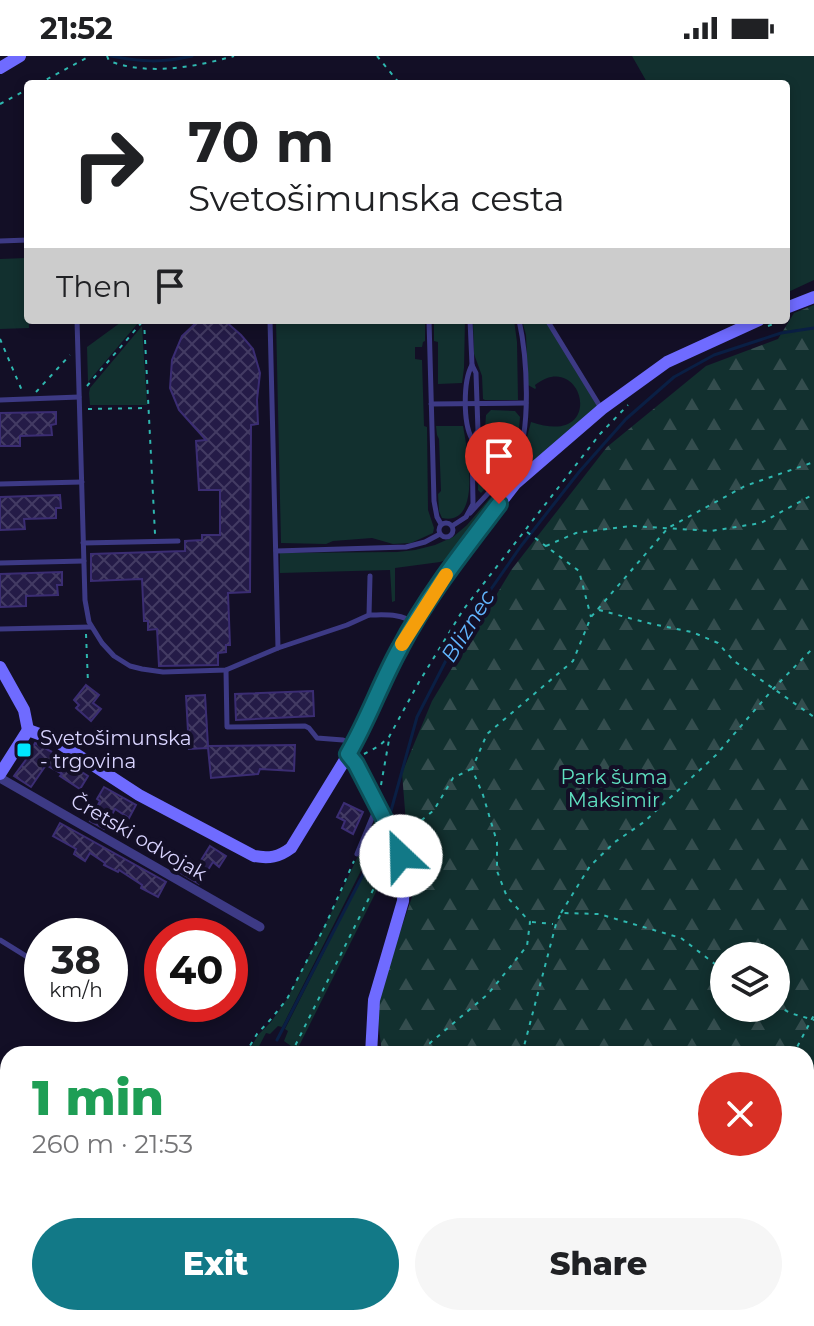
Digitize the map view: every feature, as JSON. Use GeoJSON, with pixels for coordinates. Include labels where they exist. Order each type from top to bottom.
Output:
{"type":"FeatureCollection","features":[{"type":"Feature","properties":{"kind":"street"},"geometry":{"type":"LineString","coordinates":[[0,68],[20,56]]}},
{"type":"Feature","properties":{"kind":"street"},"geometry":{"type":"LineString","coordinates":[[790,306],[814,297]]}},
{"type":"Feature","properties":{"kind":"street"},"geometry":{"type":"LineString","coordinates":[[28,730],[53,739],[139,795],[254,856],[273,858],[291,848],[353,754],[400,647],[437,587],[515,484],[602,409],[667,362],[759,324]]}},
{"type":"Feature","properties":{"kind":"street"},"geometry":{"type":"LineString","coordinates":[[2,674],[24,710],[28,730]]}},
{"type":"Feature","properties":{"kind":"street"},"geometry":{"type":"LineString","coordinates":[[0,776],[6,755],[28,730]]}},
{"type":"Feature","properties":{"kind":"street"},"geometry":{"type":"LineString","coordinates":[[353,754],[394,837],[404,871],[403,901],[374,1000],[371,1046]]}},
{"type":"Feature","properties":{"kind":"street","name":"Čretski odvojak"},"geometry":{"type":"LineString","coordinates":[[0,776],[260,927]]}},
{"type":"Feature","properties":{"kind":"lane"},"geometry":{"type":"LineString","coordinates":[[0,241],[24,240]]}},
{"type":"Feature","properties":{"kind":"lane"},"geometry":{"type":"LineString","coordinates":[[77,324],[86,607],[91,627],[107,650],[136,668],[163,672],[226,670],[369,615],[403,616],[415,623]]}},
{"type":"Feature","properties":{"kind":"lane"},"geometry":{"type":"LineString","coordinates":[[270,324],[278,648]]}},
{"type":"Feature","properties":{"kind":"lane"},"geometry":{"type":"LineString","coordinates":[[429,324],[434,510],[441,524]]}},
{"type":"Feature","properties":{"kind":"lane"},"geometry":{"type":"LineString","coordinates":[[470,324],[478,431],[472,439]]}},
{"type":"Feature","properties":{"kind":"lane"},"geometry":{"type":"LineString","coordinates":[[452,526],[470,513],[519,456],[526,403],[520,324]]}},
{"type":"Feature","properties":{"kind":"lane"},"geometry":{"type":"LineString","coordinates":[[549,324],[602,409]]}},
{"type":"Feature","properties":{"kind":"lane"},"geometry":{"type":"LineString","coordinates":[[470,513],[473,504],[472,439],[467,431],[466,404],[467,376],[472,365]]}},
{"type":"Feature","properties":{"kind":"lane"},"geometry":{"type":"LineString","coordinates":[[0,400],[79,397]]}},
{"type":"Feature","properties":{"kind":"lane"},"geometry":{"type":"LineString","coordinates":[[431,404],[526,403]]}},
{"type":"Feature","properties":{"kind":"lane"},"geometry":{"type":"LineString","coordinates":[[0,484],[82,482]]}},
{"type":"Feature","properties":{"kind":"lane"},"geometry":{"type":"LineString","coordinates":[[446,522],[452,526],[451,535],[444,537],[438,530],[446,522]]}},
{"type":"Feature","properties":{"kind":"lane"},"geometry":{"type":"LineString","coordinates":[[276,551],[413,547],[440,534]]}},
{"type":"Feature","properties":{"kind":"lane"},"geometry":{"type":"LineString","coordinates":[[83,543],[178,541]]}},
{"type":"Feature","properties":{"kind":"lane"},"geometry":{"type":"LineString","coordinates":[[0,563],[84,561]]}},
{"type":"Feature","properties":{"kind":"lane"},"geometry":{"type":"LineString","coordinates":[[369,615],[370,576]]}},
{"type":"Feature","properties":{"kind":"lane"},"geometry":{"type":"LineString","coordinates":[[0,629],[91,627]]}},
{"type":"Feature","properties":{"kind":"lane"},"geometry":{"type":"LineString","coordinates":[[226,670],[227,727],[305,726],[317,738],[343,740],[353,754]]}},
{"type":"Feature","properties":{"kind":"lane"},"geometry":{"type":"LineString","coordinates":[[357,854],[379,809]]}},
{"type":"Feature","properties":{"kind":"lane"},"geometry":{"type":"LineString","coordinates":[[0,940],[24,955]]}},
{"type":"Feature","properties":{"kind":"path"},"geometry":{"type":"LineString","coordinates":[[45,80],[90,56]]}},
{"type":"Feature","properties":{"kind":"path"},"geometry":{"type":"LineString","coordinates":[[107,56],[109,61],[118,64],[159,69],[234,56]]}},
{"type":"Feature","properties":{"kind":"path"},"geometry":{"type":"LineString","coordinates":[[377,56],[397,80]]}},
{"type":"Feature","properties":{"kind":"path"},"geometry":{"type":"LineString","coordinates":[[0,104],[24,91]]}},
{"type":"Feature","properties":{"kind":"path"},"geometry":{"type":"LineString","coordinates":[[86,386],[141,324]]}},
{"type":"Feature","properties":{"kind":"path"},"geometry":{"type":"LineString","coordinates":[[144,324],[155,541]]}},
{"type":"Feature","properties":{"kind":"path"},"geometry":{"type":"LineString","coordinates":[[0,339],[27,399],[70,354]]}},
{"type":"Feature","properties":{"kind":"path"},"geometry":{"type":"LineString","coordinates":[[353,754],[379,746],[389,737],[463,610],[600,434],[630,403]]}},
{"type":"Feature","properties":{"kind":"path"},"geometry":{"type":"LineString","coordinates":[[86,409],[148,408]]}},
{"type":"Feature","properties":{"kind":"path"},"geometry":{"type":"LineString","coordinates":[[295,1046],[394,837],[434,810],[453,778],[472,769],[487,734],[573,661],[591,617],[668,528],[745,486],[814,462]]}},
{"type":"Feature","properties":{"kind":"path"},"geometry":{"type":"LineString","coordinates":[[546,546],[576,533],[631,526],[711,531],[761,523],[814,494]]}},
{"type":"Feature","properties":{"kind":"path"},"geometry":{"type":"LineString","coordinates":[[526,532],[579,571],[591,617]]}},
{"type":"Feature","properties":{"kind":"path"},"geometry":{"type":"LineString","coordinates":[[598,609],[692,632],[718,643],[734,661],[814,717]]}},
{"type":"Feature","properties":{"kind":"path"},"geometry":{"type":"LineString","coordinates":[[86,633],[88,683]]}},
{"type":"Feature","properties":{"kind":"path"},"geometry":{"type":"LineString","coordinates":[[524,1046],[556,924],[590,866],[615,842],[644,822],[716,755],[814,647]]}},
{"type":"Feature","properties":{"kind":"path"},"geometry":{"type":"LineString","coordinates":[[379,809],[389,737]]}},
{"type":"Feature","properties":{"kind":"path"},"geometry":{"type":"LineString","coordinates":[[472,769],[497,842],[497,871],[507,897],[530,922],[556,924]]}},
{"type":"Feature","properties":{"kind":"path"},"geometry":{"type":"LineString","coordinates":[[250,1046],[287,999],[325,926],[357,854]]}},
{"type":"Feature","properties":{"kind":"path"},"geometry":{"type":"LineString","coordinates":[[561,913],[599,914],[681,938],[710,960]]}},
{"type":"Feature","properties":{"kind":"path"},"geometry":{"type":"LineString","coordinates":[[430,1046],[430,1043],[488,994],[527,946],[530,922]]}},
{"type":"Feature","properties":{"kind":"path"},"geometry":{"type":"LineString","coordinates":[[790,1013],[812,1020]]}},
{"type":"Feature","properties":{"kind":"path"},"geometry":{"type":"LineString","coordinates":[[798,1046],[814,1015]]}},
{"type":"Feature","properties":{"kind":"green space"},"geometry":{"type":"Polygon","coordinates":[[[632,56],[814,56],[814,280],[790,291],[790,80],[646,80],[632,56]]]}},
{"type":"Feature","properties":{"kind":"green space"},"geometry":{"type":"Polygon","coordinates":[[[24,258],[24,324],[29,324],[29,328],[0,329],[0,259],[24,258]]]}},
{"type":"Feature","properties":{"kind":"green space","name":"Park šuma Maksimir"},"geometry":{"type":"Polygon","coordinates":[[[814,305],[814,1046],[381,1046],[376,1002],[412,897],[402,773],[432,701],[512,569],[607,447],[706,366],[778,339],[794,313],[814,305]]]}},
{"type":"Feature","properties":{"kind":"green space"},"geometry":{"type":"Polygon","coordinates":[[[119,324],[137,324],[88,382],[87,347],[119,324]]]}},
{"type":"Feature","properties":{"kind":"green space"},"geometry":{"type":"Polygon","coordinates":[[[276,324],[425,324],[425,341],[422,347],[415,347],[415,359],[422,360],[428,510],[433,533],[411,543],[393,544],[372,538],[326,544],[281,543],[276,324]]]}},
{"type":"Feature","properties":{"kind":"green space"},"geometry":{"type":"Polygon","coordinates":[[[434,324],[465,324],[462,383],[438,384],[438,342],[434,341],[434,324]]]}},
{"type":"Feature","properties":{"kind":"green space"},"geometry":{"type":"Polygon","coordinates":[[[473,324],[515,324],[518,400],[483,399],[482,376],[474,354],[473,324]]]}},
{"type":"Feature","properties":{"kind":"green space"},"geometry":{"type":"Polygon","coordinates":[[[523,324],[548,324],[598,405],[512,483],[452,558],[395,568],[395,601],[392,602],[390,570],[280,573],[280,553],[415,550],[453,537],[467,525],[518,465],[531,422],[555,427],[571,422],[579,412],[580,399],[575,387],[565,379],[552,377],[535,385],[535,389],[528,385],[523,324]]]}},
{"type":"Feature","properties":{"kind":"green space"},"geometry":{"type":"Polygon","coordinates":[[[142,326],[147,405],[90,405],[90,388],[142,326]]]}},
{"type":"Feature","properties":{"kind":"green space"},"geometry":{"type":"Polygon","coordinates":[[[491,410],[515,411],[520,417],[517,452],[481,493],[478,490],[479,471],[486,415],[491,410]]]}},
{"type":"Feature","properties":{"kind":"green space"},"geometry":{"type":"Polygon","coordinates":[[[436,426],[463,426],[469,467],[468,499],[463,511],[455,518],[442,518],[439,511],[438,494],[441,491],[436,426]]]}},
{"type":"Feature","properties":{"kind":"green space"},"geometry":{"type":"Polygon","coordinates":[[[375,820],[381,831],[282,1027],[266,1033],[259,1046],[252,1046],[287,999],[375,820]]]}},
{"type":"Feature","properties":{"kind":"green space"},"geometry":{"type":"Polygon","coordinates":[[[383,836],[393,858],[299,1046],[291,1046],[284,1041],[288,1031],[285,1029],[383,836]]]}},
{"type":"Feature","properties":{"kind":"building"},"geometry":{"type":"Polygon","coordinates":[[[195,324],[229,324],[253,349],[260,373],[258,424],[251,425],[250,592],[228,593],[230,645],[226,645],[226,652],[218,653],[218,665],[159,666],[157,629],[148,630],[148,621],[144,621],[142,579],[91,581],[91,554],[185,551],[185,541],[202,540],[202,535],[220,535],[220,490],[199,490],[196,441],[206,440],[179,410],[170,388],[172,360],[182,336],[195,324]]]}},
{"type":"Feature","properties":{"kind":"building"},"geometry":{"type":"Polygon","coordinates":[[[56,412],[56,424],[51,425],[52,435],[20,436],[20,446],[0,446],[0,413],[56,412]]]}},
{"type":"Feature","properties":{"kind":"building"},"geometry":{"type":"Polygon","coordinates":[[[60,495],[61,508],[56,508],[56,518],[24,519],[25,529],[0,530],[0,497],[60,495]]]}},
{"type":"Feature","properties":{"kind":"building"},"geometry":{"type":"Polygon","coordinates":[[[62,572],[62,585],[57,585],[58,595],[26,596],[26,606],[0,607],[0,574],[62,572]]]}},
{"type":"Feature","properties":{"kind":"building"},"geometry":{"type":"Polygon","coordinates":[[[86,685],[99,695],[93,703],[101,709],[91,721],[76,708],[79,705],[74,700],[86,685]]]}},
{"type":"Feature","properties":{"kind":"building"},"geometry":{"type":"Polygon","coordinates":[[[313,691],[314,716],[236,720],[235,694],[313,691]]]}},
{"type":"Feature","properties":{"kind":"building"},"geometry":{"type":"Polygon","coordinates":[[[205,695],[208,746],[295,745],[294,771],[260,769],[258,774],[211,778],[208,748],[189,749],[186,696],[205,695]]]}},
{"type":"Feature","properties":{"kind":"building"},"geometry":{"type":"Polygon","coordinates":[[[35,743],[88,776],[80,789],[46,765],[31,787],[14,776],[35,743]]]}},
{"type":"Feature","properties":{"kind":"building"},"geometry":{"type":"Polygon","coordinates":[[[104,787],[136,805],[129,818],[115,809],[104,829],[90,821],[104,787]]]}},
{"type":"Feature","properties":{"kind":"building"},"geometry":{"type":"Polygon","coordinates":[[[344,803],[363,812],[353,834],[342,828],[345,821],[337,817],[344,803]]]}},
{"type":"Feature","properties":{"kind":"building"},"geometry":{"type":"Polygon","coordinates":[[[60,823],[166,882],[158,897],[119,870],[104,865],[90,853],[85,861],[74,854],[76,849],[53,836],[60,823]]]}},
{"type":"Feature","properties":{"kind":"building"},"geometry":{"type":"Polygon","coordinates":[[[210,846],[226,856],[219,867],[213,862],[199,884],[174,869],[183,855],[198,865],[210,846]]]}},
{"type":"Feature","properties":{"kind":"waterway"},"geometry":{"type":"LineString","coordinates":[[111,56],[152,61],[192,56]]}},
{"type":"Feature","properties":{"kind":"waterway","name":"Bliznec"},"geometry":{"type":"LineString","coordinates":[[389,818],[417,717],[459,635],[521,546],[579,472],[626,419],[674,377],[714,355],[781,333],[814,328]]}},
{"type":"Feature","properties":{"kind":"waterway","name":"Bliznec"},"geometry":{"type":"LineString","coordinates":[[277,1040],[384,829]]}},
{"type":"Feature","properties":{"kind":"slow traffic"},"geometry":{"type":"LineString","coordinates":[[402,644],[446,575]]}},
{"type":"Feature","properties":{"kind":"place","name":"Svetošimunska - trgovina"},"geometry":{"type":"Point","coordinates":[24,750]}},
{"type":"Feature","properties":{"kind":"route"},"geometry":{"type":"LineString","coordinates":[[401,856],[397,842],[348,754],[400,647],[437,587],[499,504]]}}]}
